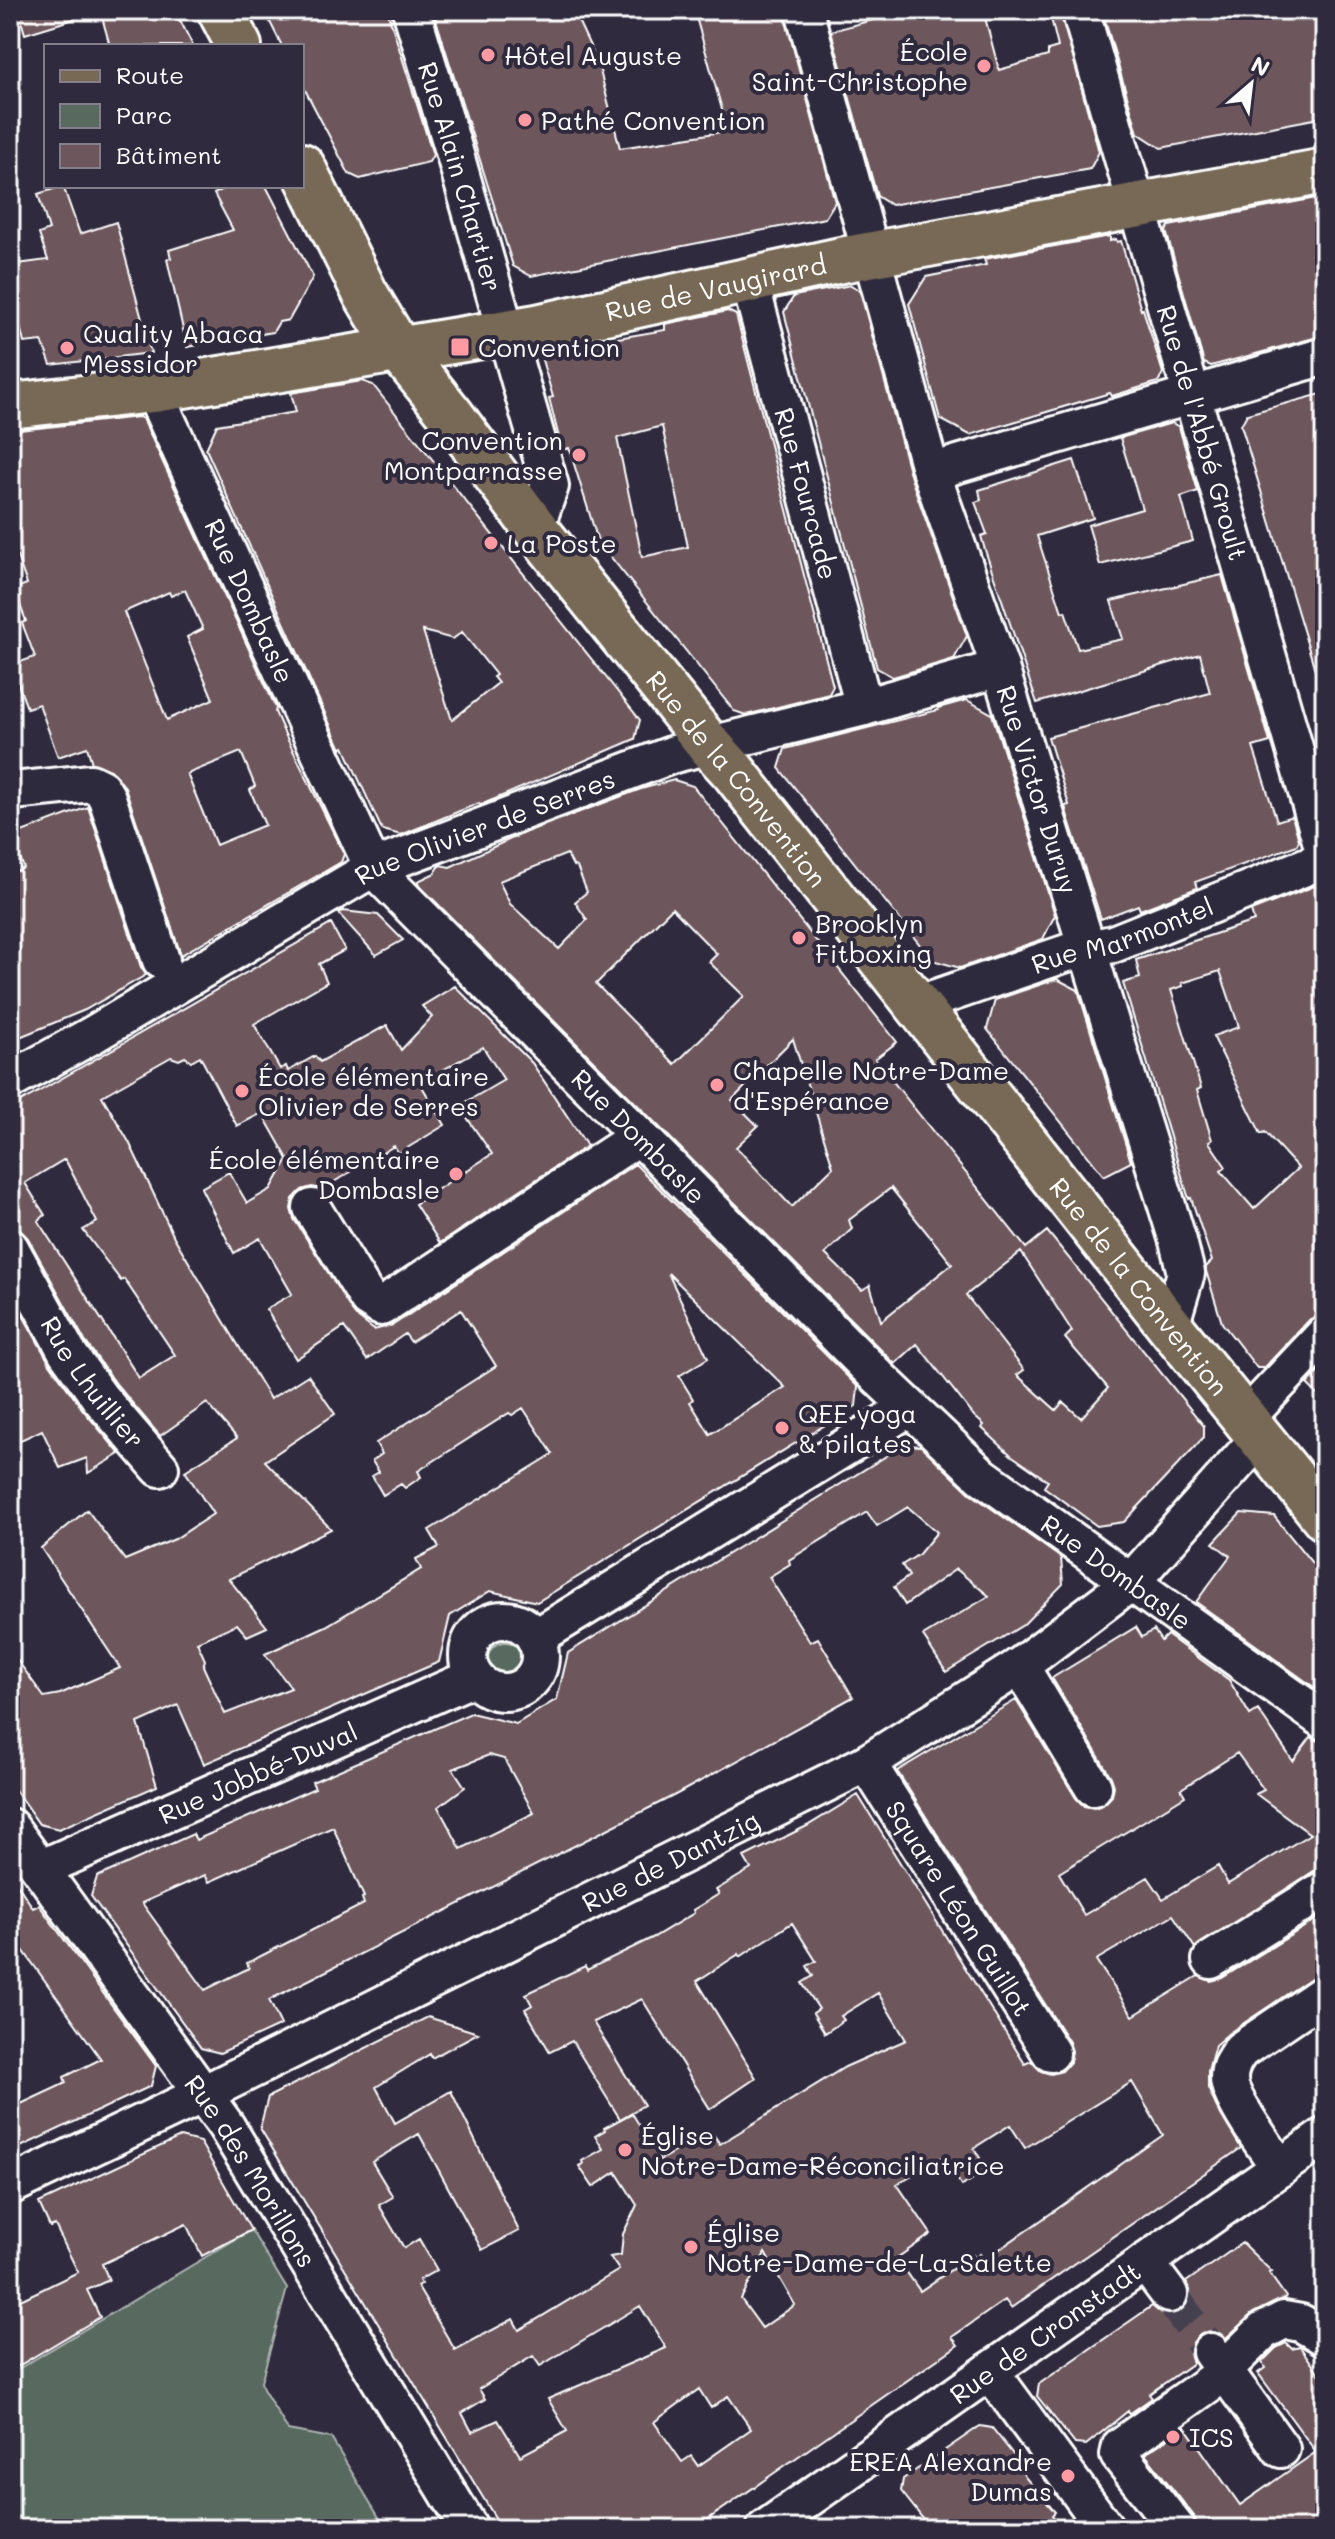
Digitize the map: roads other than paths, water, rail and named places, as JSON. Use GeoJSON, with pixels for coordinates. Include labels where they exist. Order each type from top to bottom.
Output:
{"type":"FeatureCollection","features":[{"type":"Feature","properties":{"kind":"main road"},"geometry":{"type":"LineString","coordinates":[[220,10],[238,44]]}},
{"type":"Feature","properties":{"kind":"main road","name":"Rue de la Convention"},"geometry":{"type":"LineString","coordinates":[[304,170],[365,293],[399,350],[535,528],[733,771],[1325,1518]]}},
{"type":"Feature","properties":{"kind":"main road","name":"Rue de Vaugirard"},"geometry":{"type":"LineString","coordinates":[[10,406],[153,390],[504,332],[871,255],[1325,171]]}},
{"type":"Feature","properties":{"kind":"street","name":"Rue Alain Chartier"},"geometry":{"type":"LineString","coordinates":[[411,10],[550,486],[535,528]]}},
{"type":"Feature","properties":{"kind":"street","name":"Rue Victor Duruy"},"geometry":{"type":"LineString","coordinates":[[804,10],[931,472],[1000,668],[1186,1273],[1170,1326]]}},
{"type":"Feature","properties":{"kind":"street","name":"Rue de l'Abbé Groult"},"geometry":{"type":"LineString","coordinates":[[1080,10],[1325,856]]}},
{"type":"Feature","properties":{"kind":"street","name":"Rue Fourcade"},"geometry":{"type":"LineString","coordinates":[[749,279],[864,707]]}},
{"type":"Feature","properties":{"kind":"street"},"geometry":{"type":"LineString","coordinates":[[931,472],[1325,356]]}},
{"type":"Feature","properties":{"kind":"street","name":"Rue Dombasle"},"geometry":{"type":"LineString","coordinates":[[153,390],[373,868],[909,1408],[982,1476],[1325,1721]]}},
{"type":"Feature","properties":{"kind":"street","name":"Rue Olivier de Serres"},"geometry":{"type":"LineString","coordinates":[[10,1081],[373,868],[674,754],[864,707],[1000,668]]}},
{"type":"Feature","properties":{"kind":"street"},"geometry":{"type":"LineString","coordinates":[[10,789],[91,783],[101,788],[161,960]]}},
{"type":"Feature","properties":{"kind":"street","name":"Rue Marmontel"},"geometry":{"type":"LineString","coordinates":[[916,1005],[1088,948],[1113,944],[1325,856]]}},
{"type":"Feature","properties":{"kind":"street"},"geometry":{"type":"LineString","coordinates":[[312,1208],[368,1299],[381,1307],[638,1137]]}},
{"type":"Feature","properties":{"kind":"street","name":"Rue Lhuillier"},"geometry":{"type":"LineString","coordinates":[[10,1248],[67,1352],[100,1398],[160,1468]]}},
{"type":"Feature","properties":{"kind":"street","name":"Rue de Dantzig"},"geometry":{"type":"LineString","coordinates":[[10,2186],[203,2094],[867,1763],[1020,1666],[1131,1582],[1325,1334]]}},
{"type":"Feature","properties":{"kind":"street"},"geometry":{"type":"LineString","coordinates":[[535,1638],[909,1408]]}},
{"type":"Feature","properties":{"kind":"street"},"geometry":{"type":"LineString","coordinates":[[506,1619],[528,1628],[539,1647],[539,1667],[528,1684],[510,1692],[489,1690],[474,1677],[467,1655],[469,1643],[484,1625],[506,1619]]}},
{"type":"Feature","properties":{"kind":"street"},"geometry":{"type":"LineString","coordinates":[[1020,1666],[1093,1787]]}},
{"type":"Feature","properties":{"kind":"street","name":"Rue Jobbé-Duval"},"geometry":{"type":"LineString","coordinates":[[20,1845],[474,1677]]}},
{"type":"Feature","properties":{"kind":"street","name":"Square Léon Guillot"},"geometry":{"type":"LineString","coordinates":[[867,1763],[1051,2053]]}},
{"type":"Feature","properties":{"kind":"street","name":"Rue des Morillons"},"geometry":{"type":"LineString","coordinates":[[20,1845],[226,2126],[470,2529]]}},
{"type":"Feature","properties":{"kind":"street"},"geometry":{"type":"LineString","coordinates":[[1211,1960],[1325,1889]]}},
{"type":"Feature","properties":{"kind":"street"},"geometry":{"type":"LineString","coordinates":[[1280,2168],[1232,2095],[1229,2081],[1233,2061],[1241,2050],[1325,1993]]}},
{"type":"Feature","properties":{"kind":"street","name":"Rue de Cronstadt"},"geometry":{"type":"LineString","coordinates":[[765,2529],[1325,2136]]}},
{"type":"Feature","properties":{"kind":"street"},"geometry":{"type":"LineString","coordinates":[[1145,2262],[1169,2294]]}},
{"type":"Feature","properties":{"kind":"street"},"geometry":{"type":"LineString","coordinates":[[1177,2529],[1119,2451],[1121,2446],[1211,2382],[1218,2360],[1263,2331],[1284,2320],[1301,2323],[1325,2337]]}},
{"type":"Feature","properties":{"kind":"street"},"geometry":{"type":"LineString","coordinates":[[1218,2360],[1281,2449]]}},
{"type":"Feature","properties":{"kind":"street"},"geometry":{"type":"LineString","coordinates":[[990,2371],[1106,2529]]}},
{"type":"Feature","properties":{"kind":"street"},"geometry":{"type":"LineString","coordinates":[[1063,2469],[1093,2472],[1109,2479],[1122,2489],[1156,2529]]}},
{"type":"Feature","properties":{"kind":"tunnel"},"geometry":{"type":"LineString","coordinates":[[1169,2294],[1210,2351]]}},
{"type":"Feature","properties":{"kind":"place","name":"Hôtel Auguste"},"geometry":{"type":"Point","coordinates":[488,55]}},
{"type":"Feature","properties":{"kind":"place","name":"École Saint-Christophe"},"geometry":{"type":"Point","coordinates":[984,66]}},
{"type":"Feature","properties":{"kind":"place","name":"Pathé Convention"},"geometry":{"type":"Point","coordinates":[525,120]}},
{"type":"Feature","properties":{"kind":"place","name":"Convention"},"geometry":{"type":"Point","coordinates":[460,347]}},
{"type":"Feature","properties":{"kind":"place","name":"Quality Abaca Messidor"},"geometry":{"type":"Point","coordinates":[67,348]}},
{"type":"Feature","properties":{"kind":"place","name":"Convention Montparnasse"},"geometry":{"type":"Point","coordinates":[579,455]}},
{"type":"Feature","properties":{"kind":"place","name":"La Poste"},"geometry":{"type":"Point","coordinates":[491,543]}},
{"type":"Feature","properties":{"kind":"place","name":"Brooklyn Fitboxing"},"geometry":{"type":"Point","coordinates":[799,938]}},
{"type":"Feature","properties":{"kind":"place","name":"Chapelle Notre-Dame d'Espérance"},"geometry":{"type":"Point","coordinates":[717,1085]}},
{"type":"Feature","properties":{"kind":"place","name":"École élémentaire Olivier de Serres"},"geometry":{"type":"Point","coordinates":[242,1091]}},
{"type":"Feature","properties":{"kind":"place","name":"École élémentaire Dombasle"},"geometry":{"type":"Point","coordinates":[456,1174]}},
{"type":"Feature","properties":{"kind":"place","name":"QEE yoga & pilates"},"geometry":{"type":"Point","coordinates":[782,1428]}},
{"type":"Feature","properties":{"kind":"place","name":"Église Notre-Dame-Réconciliatrice"},"geometry":{"type":"Point","coordinates":[625,2150]}},
{"type":"Feature","properties":{"kind":"place","name":"Église Notre-Dame-de-La-Salette"},"geometry":{"type":"Point","coordinates":[691,2247]}},
{"type":"Feature","properties":{"kind":"place","name":"ICS"},"geometry":{"type":"Point","coordinates":[1173,2437]}},
{"type":"Feature","properties":{"kind":"place","name":"EREA Alexandre Dumas"},"geometry":{"type":"Point","coordinates":[1068,2476]}}]}
